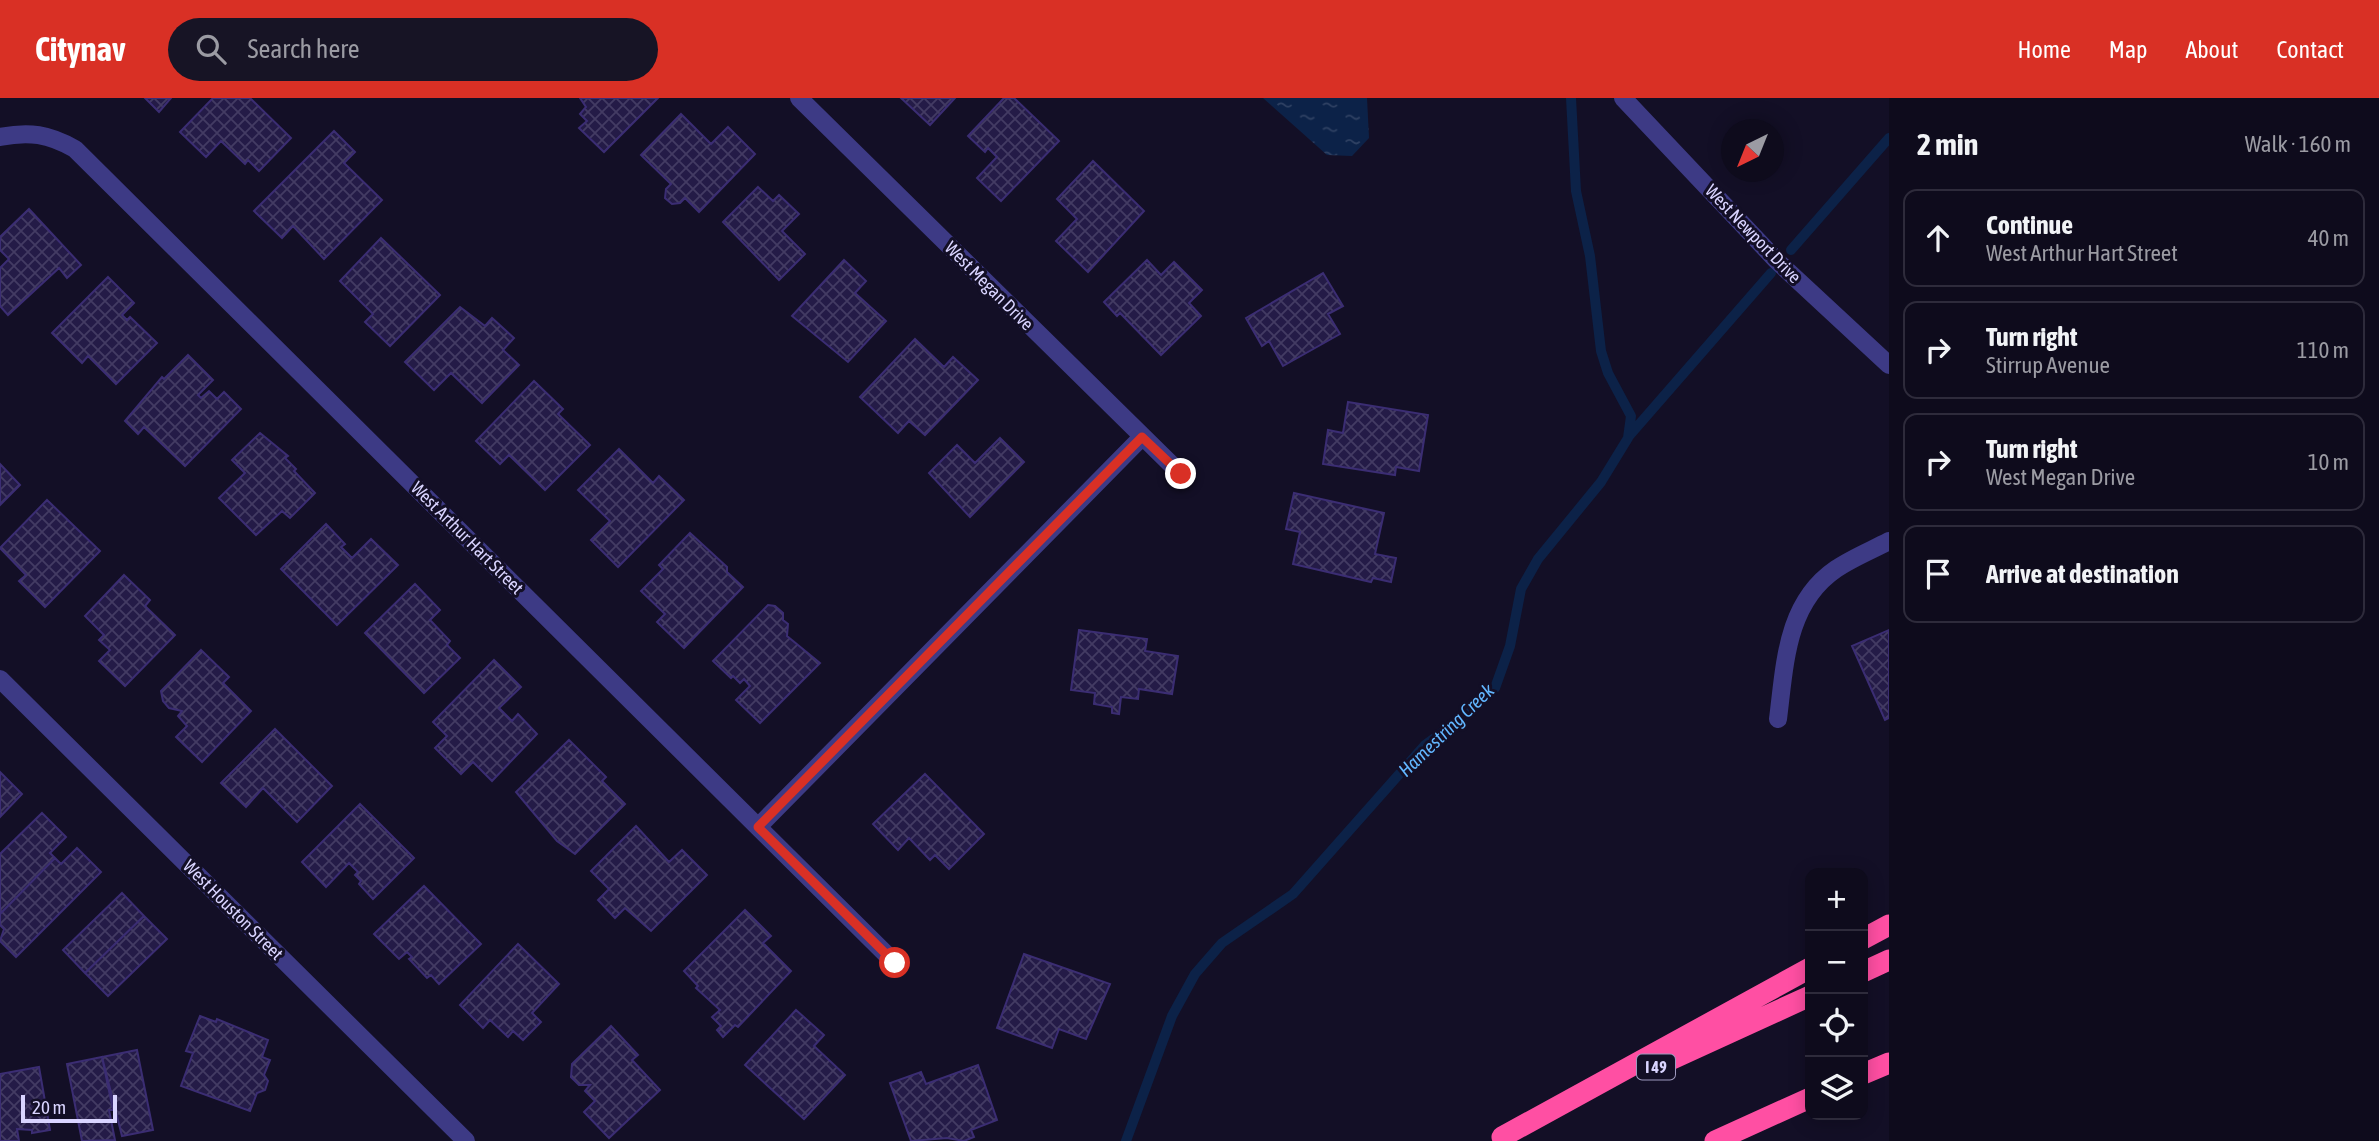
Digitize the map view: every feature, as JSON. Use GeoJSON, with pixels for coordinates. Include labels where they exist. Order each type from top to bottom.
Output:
{"type":"FeatureCollection","features":[{"type":"Feature","properties":{"kind":"highway"},"geometry":{"type":"LineString","coordinates":[[1868,936],[1889,925]]}},
{"type":"Feature","properties":{"kind":"highway"},"geometry":{"type":"LineString","coordinates":[[1868,970],[1889,960]]}},
{"type":"Feature","properties":{"kind":"highway"},"geometry":{"type":"LineString","coordinates":[[1498,1139],[1805,971]]}},
{"type":"Feature","properties":{"kind":"highway","name":"I 49"},"geometry":{"type":"LineString","coordinates":[[1498,1139],[1805,998]]}},
{"type":"Feature","properties":{"kind":"highway"},"geometry":{"type":"LineString","coordinates":[[1868,1072],[1889,1063]]}},
{"type":"Feature","properties":{"kind":"highway"},"geometry":{"type":"LineString","coordinates":[[1715,1141],[1805,1100]]}},
{"type":"Feature","properties":{"kind":"street","name":"West Megan Drive"},"geometry":{"type":"LineString","coordinates":[[799,98],[1181,474]]}},
{"type":"Feature","properties":{"kind":"street","name":"West Newport Drive"},"geometry":{"type":"LineString","coordinates":[[1623,98],[1777,261],[1889,365]]}},
{"type":"Feature","properties":{"kind":"street","name":"West Arthur Hart Street"},"geometry":{"type":"LineString","coordinates":[[0,136],[28,132],[53,136],[75,149],[895,963]]}},
{"type":"Feature","properties":{"kind":"street"},"geometry":{"type":"LineString","coordinates":[[758,827],[1142,437]]}},
{"type":"Feature","properties":{"kind":"street"},"geometry":{"type":"LineString","coordinates":[[1777,719],[1787,648],[1796,617],[1812,589],[1837,568],[1889,541]]}},
{"type":"Feature","properties":{"kind":"street","name":"West Houston Street"},"geometry":{"type":"LineString","coordinates":[[0,679],[466,1141]]}},
{"type":"Feature","properties":{"kind":"water"},"geometry":{"type":"Polygon","coordinates":[[[1263,98],[1367,98],[1369,138],[1352,156],[1327,155],[1263,98]]]}},
{"type":"Feature","properties":{"kind":"building"},"geometry":{"type":"Polygon","coordinates":[[[145,98],[171,98],[159,112],[145,98]]]}},
{"type":"Feature","properties":{"kind":"building"},"geometry":{"type":"Polygon","coordinates":[[[213,98],[250,98],[291,138],[259,171],[248,160],[245,164],[221,141],[206,157],[180,132],[213,98]]]}},
{"type":"Feature","properties":{"kind":"building"},"geometry":{"type":"Polygon","coordinates":[[[580,98],[658,98],[604,152],[579,128],[587,121],[580,114],[586,107],[580,98]]]}},
{"type":"Feature","properties":{"kind":"building"},"geometry":{"type":"Polygon","coordinates":[[[901,98],[955,98],[930,125],[901,98]]]}},
{"type":"Feature","properties":{"kind":"building"},"geometry":{"type":"Polygon","coordinates":[[[1004,98],[1014,98],[1059,141],[1001,201],[977,178],[997,157],[988,148],[985,152],[968,136],[1004,98]]]}},
{"type":"Feature","properties":{"kind":"building"},"geometry":{"type":"Polygon","coordinates":[[[681,114],[711,144],[728,127],[755,154],[699,212],[685,198],[680,203],[672,204],[665,198],[666,189],[671,184],[641,155],[681,114]]]}},
{"type":"Feature","properties":{"kind":"building"},"geometry":{"type":"Polygon","coordinates":[[[334,131],[355,152],[344,163],[382,200],[324,259],[293,226],[282,238],[254,211],[334,131]]]}},
{"type":"Feature","properties":{"kind":"building"},"geometry":{"type":"Polygon","coordinates":[[[1093,161],[1144,211],[1088,272],[1056,241],[1077,219],[1057,199],[1093,161]]]}},
{"type":"Feature","properties":{"kind":"building"},"geometry":{"type":"Polygon","coordinates":[[[758,187],[773,201],[779,195],[799,214],[782,231],[805,254],[779,280],[723,222],[758,187]]]}},
{"type":"Feature","properties":{"kind":"building"},"geometry":{"type":"Polygon","coordinates":[[[29,209],[81,265],[67,278],[59,268],[8,315],[0,306],[0,268],[9,259],[0,250],[0,237],[29,209]]]}},
{"type":"Feature","properties":{"kind":"building"},"geometry":{"type":"Polygon","coordinates":[[[381,238],[440,295],[390,346],[365,322],[373,314],[340,281],[381,238]]]}},
{"type":"Feature","properties":{"kind":"building"},"geometry":{"type":"Polygon","coordinates":[[[844,260],[866,281],[855,293],[886,321],[848,362],[792,316],[844,260]]]}},
{"type":"Feature","properties":{"kind":"building"},"geometry":{"type":"Polygon","coordinates":[[[1147,260],[1161,275],[1174,262],[1202,290],[1189,303],[1201,316],[1161,355],[1120,313],[1117,316],[1104,302],[1147,260]]]}},
{"type":"Feature","properties":{"kind":"building"},"geometry":{"type":"Polygon","coordinates":[[[1323,273],[1343,306],[1328,314],[1340,334],[1283,366],[1269,341],[1262,346],[1246,318],[1323,273]]]}},
{"type":"Feature","properties":{"kind":"building"},"geometry":{"type":"Polygon","coordinates":[[[108,277],[134,303],[122,315],[127,320],[130,317],[157,343],[116,384],[88,356],[82,363],[52,333],[108,277]]]}},
{"type":"Feature","properties":{"kind":"building"},"geometry":{"type":"Polygon","coordinates":[[[460,307],[485,326],[492,318],[514,338],[503,350],[519,365],[482,403],[451,373],[434,390],[405,362],[460,307]]]}},
{"type":"Feature","properties":{"kind":"building"},"geometry":{"type":"Polygon","coordinates":[[[915,339],[944,367],[953,357],[978,380],[925,435],[909,421],[898,433],[860,397],[915,339]]]}},
{"type":"Feature","properties":{"kind":"building"},"geometry":{"type":"Polygon","coordinates":[[[188,355],[213,380],[198,395],[201,398],[209,391],[217,399],[224,392],[241,409],[185,466],[144,427],[138,434],[125,421],[162,377],[164,379],[188,355]]]}},
{"type":"Feature","properties":{"kind":"building"},"geometry":{"type":"Polygon","coordinates":[[[534,381],[563,409],[558,414],[590,445],[545,490],[509,455],[500,464],[476,441],[534,381]]]}},
{"type":"Feature","properties":{"kind":"building"},"geometry":{"type":"Polygon","coordinates":[[[1348,402],[1428,415],[1419,471],[1396,467],[1395,475],[1323,464],[1328,430],[1343,433],[1348,402]]]}},
{"type":"Feature","properties":{"kind":"building"},"geometry":{"type":"Polygon","coordinates":[[[260,433],[288,456],[285,458],[296,469],[294,471],[315,493],[290,518],[282,511],[256,535],[219,498],[245,473],[232,460],[260,433]]]}},
{"type":"Feature","properties":{"kind":"building"},"geometry":{"type":"Polygon","coordinates":[[[1000,438],[1024,462],[970,517],[929,473],[957,445],[975,463],[1000,438]]]}},
{"type":"Feature","properties":{"kind":"building"},"geometry":{"type":"Polygon","coordinates":[[[619,449],[653,483],[659,476],[684,500],[618,567],[591,540],[610,521],[578,490],[619,449]]]}},
{"type":"Feature","properties":{"kind":"building"},"geometry":{"type":"Polygon","coordinates":[[[0,464],[20,485],[0,505],[0,464]]]}},
{"type":"Feature","properties":{"kind":"building"},"geometry":{"type":"Polygon","coordinates":[[[1294,493],[1384,513],[1375,554],[1396,558],[1391,582],[1373,578],[1371,582],[1293,564],[1300,532],[1286,529],[1294,493]]]}},
{"type":"Feature","properties":{"kind":"building"},"geometry":{"type":"Polygon","coordinates":[[[47,500],[100,551],[45,607],[19,581],[26,575],[0,548],[47,500]]]}},
{"type":"Feature","properties":{"kind":"building"},"geometry":{"type":"Polygon","coordinates":[[[326,524],[345,544],[341,547],[352,558],[371,539],[398,565],[337,625],[281,569],[326,524]]]}},
{"type":"Feature","properties":{"kind":"building"},"geometry":{"type":"Polygon","coordinates":[[[690,533],[727,567],[727,572],[743,587],[684,648],[657,622],[665,614],[641,591],[663,569],[659,565],[690,533]]]}},
{"type":"Feature","properties":{"kind":"building"},"geometry":{"type":"Polygon","coordinates":[[[124,575],[150,600],[145,606],[175,635],[125,686],[99,661],[110,650],[99,640],[104,635],[85,616],[124,575]]]}},
{"type":"Feature","properties":{"kind":"building"},"geometry":{"type":"Polygon","coordinates":[[[415,584],[440,610],[430,620],[450,641],[447,645],[460,658],[424,693],[365,633],[415,584]]]}},
{"type":"Feature","properties":{"kind":"building"},"geometry":{"type":"Polygon","coordinates":[[[768,605],[775,606],[783,613],[783,620],[788,624],[787,636],[820,663],[760,723],[736,700],[750,686],[744,679],[740,683],[733,676],[731,678],[713,661],[768,605]]]}},
{"type":"Feature","properties":{"kind":"building"},"geometry":{"type":"Polygon","coordinates":[[[1079,630],[1147,639],[1145,651],[1178,656],[1172,694],[1139,689],[1138,699],[1121,697],[1119,714],[1112,713],[1112,707],[1094,704],[1095,693],[1071,690],[1079,630]]]}},
{"type":"Feature","properties":{"kind":"building"},"geometry":{"type":"Polygon","coordinates":[[[1889,630],[1889,718],[1885,720],[1852,646],[1889,630]]]}},
{"type":"Feature","properties":{"kind":"building"},"geometry":{"type":"Polygon","coordinates":[[[201,650],[229,677],[223,683],[251,711],[202,762],[176,737],[187,726],[178,716],[182,711],[169,708],[163,701],[161,691],[201,650]]]}},
{"type":"Feature","properties":{"kind":"building"},"geometry":{"type":"Polygon","coordinates":[[[494,660],[521,687],[499,708],[512,721],[518,714],[537,734],[492,781],[473,762],[461,774],[435,748],[447,736],[433,722],[494,660]]]}},
{"type":"Feature","properties":{"kind":"building"},"geometry":{"type":"Polygon","coordinates":[[[275,729],[332,786],[297,822],[263,788],[246,807],[221,783],[275,729]]]}},
{"type":"Feature","properties":{"kind":"building"},"geometry":{"type":"Polygon","coordinates":[[[569,740],[606,777],[602,781],[625,804],[575,854],[557,841],[516,792],[569,740]]]}},
{"type":"Feature","properties":{"kind":"building"},"geometry":{"type":"Polygon","coordinates":[[[0,772],[22,794],[0,817],[0,772]]]}},
{"type":"Feature","properties":{"kind":"building"},"geometry":{"type":"Polygon","coordinates":[[[925,774],[984,834],[949,869],[935,855],[930,860],[909,838],[898,850],[873,824],[925,774]]]}},
{"type":"Feature","properties":{"kind":"building"},"geometry":{"type":"Polygon","coordinates":[[[360,804],[414,858],[373,899],[359,884],[361,881],[355,875],[358,872],[349,863],[326,887],[302,862],[360,804]]]}},
{"type":"Feature","properties":{"kind":"building"},"geometry":{"type":"Polygon","coordinates":[[[42,813],[66,837],[50,853],[55,858],[0,914],[0,854],[42,813]]]}},
{"type":"Feature","properties":{"kind":"building"},"geometry":{"type":"Polygon","coordinates":[[[636,826],[669,862],[682,850],[707,875],[651,931],[625,908],[615,918],[598,900],[609,889],[591,871],[636,826]]]}},
{"type":"Feature","properties":{"kind":"building"},"geometry":{"type":"Polygon","coordinates":[[[77,848],[101,872],[16,957],[0,941],[4,929],[0,925],[0,914],[55,858],[61,864],[77,848]]]}},
{"type":"Feature","properties":{"kind":"building"},"geometry":{"type":"Polygon","coordinates":[[[424,886],[481,944],[439,984],[431,975],[427,978],[409,959],[412,957],[407,952],[399,959],[374,934],[424,886]]]}},
{"type":"Feature","properties":{"kind":"building"},"geometry":{"type":"Polygon","coordinates":[[[122,893],[144,916],[85,973],[63,950],[122,893]]]}},
{"type":"Feature","properties":{"kind":"building"},"geometry":{"type":"Polygon","coordinates":[[[745,910],[771,936],[763,943],[791,971],[738,1027],[735,1025],[723,1037],[717,1030],[721,1026],[712,1017],[720,1010],[696,988],[698,986],[684,971],[745,910]]]}},
{"type":"Feature","properties":{"kind":"building"},"geometry":{"type":"Polygon","coordinates":[[[144,916],[167,939],[108,996],[85,973],[144,916]]]}},
{"type":"Feature","properties":{"kind":"building"},"geometry":{"type":"Polygon","coordinates":[[[518,944],[559,984],[532,1013],[541,1022],[523,1040],[513,1031],[508,1037],[490,1020],[483,1028],[460,1005],[518,944]]]}},
{"type":"Feature","properties":{"kind":"building"},"geometry":{"type":"Polygon","coordinates":[[[1024,954],[1110,984],[1086,1039],[1059,1029],[1052,1048],[997,1028],[1024,954]]]}},
{"type":"Feature","properties":{"kind":"building"},"geometry":{"type":"Polygon","coordinates":[[[796,1010],[824,1035],[814,1046],[845,1075],[804,1119],[745,1065],[796,1010]]]}},
{"type":"Feature","properties":{"kind":"building"},"geometry":{"type":"Polygon","coordinates":[[[200,1016],[216,1022],[217,1019],[268,1040],[262,1057],[270,1060],[264,1075],[268,1081],[265,1090],[257,1093],[250,1111],[181,1086],[193,1053],[186,1051],[200,1016]]]}},
{"type":"Feature","properties":{"kind":"building"},"geometry":{"type":"Polygon","coordinates":[[[611,1026],[638,1055],[632,1060],[660,1090],[609,1138],[584,1112],[595,1101],[585,1091],[590,1085],[579,1085],[571,1077],[572,1064],[611,1026]]]}},
{"type":"Feature","properties":{"kind":"building"},"geometry":{"type":"Polygon","coordinates":[[[137,1050],[153,1130],[122,1136],[102,1057],[137,1050]]]}},
{"type":"Feature","properties":{"kind":"building"},"geometry":{"type":"Polygon","coordinates":[[[102,1057],[113,1110],[109,1110],[115,1140],[82,1141],[67,1064],[102,1057]]]}},
{"type":"Feature","properties":{"kind":"building"},"geometry":{"type":"Polygon","coordinates":[[[978,1065],[997,1120],[971,1130],[974,1137],[964,1141],[947,1138],[911,1141],[890,1083],[921,1072],[926,1084],[978,1065]]]}},
{"type":"Feature","properties":{"kind":"building"},"geometry":{"type":"Polygon","coordinates":[[[39,1067],[50,1130],[32,1133],[32,1130],[17,1129],[19,1141],[0,1141],[0,1074],[39,1067]]]}},
{"type":"Feature","properties":{"kind":"waterway","name":"Hamestring Creek"},"geometry":{"type":"LineString","coordinates":[[1126,1141],[1172,1016],[1195,974],[1222,943],[1293,894],[1425,745],[1469,713],[1495,688],[1510,646],[1521,589],[1538,559],[1601,482],[1628,438],[1631,416],[1608,373],[1601,351],[1590,256],[1576,191],[1571,98]]}},
{"type":"Feature","properties":{"kind":"waterway"},"geometry":{"type":"LineString","coordinates":[[1791,250],[1889,138]]}},
{"type":"Feature","properties":{"kind":"waterway"},"geometry":{"type":"LineString","coordinates":[[1629,436],[1771,273]]}},
{"type":"Feature","properties":{"kind":"route"},"geometry":{"type":"LineString","coordinates":[[895,963],[758,827],[1142,437],[1181,474]]}}]}
